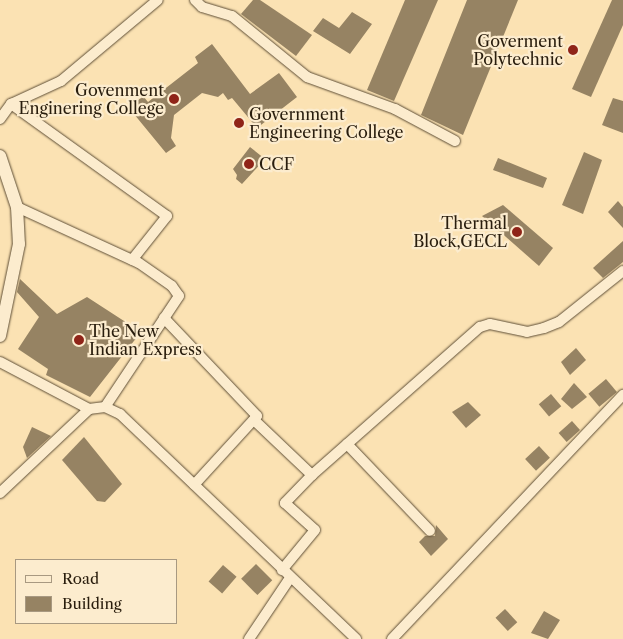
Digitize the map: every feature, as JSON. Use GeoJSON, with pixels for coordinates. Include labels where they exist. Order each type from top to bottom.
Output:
{"type":"FeatureCollection","features":[{"type":"Feature","properties":{"kind":"street"},"geometry":{"type":"LineString","coordinates":[[0,119],[11,104],[61,81],[158,0]]}},
{"type":"Feature","properties":{"kind":"street"},"geometry":{"type":"LineString","coordinates":[[195,0],[202,7],[232,16],[307,77],[395,109],[455,141]]}},
{"type":"Feature","properties":{"kind":"street"},"geometry":{"type":"LineString","coordinates":[[11,104],[167,216],[132,260]]}},
{"type":"Feature","properties":{"kind":"street"},"geometry":{"type":"LineString","coordinates":[[0,156],[17,207],[20,244],[0,336]]}},
{"type":"Feature","properties":{"kind":"street"},"geometry":{"type":"LineString","coordinates":[[17,207],[132,260],[172,286],[179,296],[105,407]]}},
{"type":"Feature","properties":{"kind":"street"},"geometry":{"type":"LineString","coordinates":[[282,570],[315,530],[285,503],[312,475],[480,327],[490,324],[527,332],[544,328],[559,322],[623,271]]}},
{"type":"Feature","properties":{"kind":"street"},"geometry":{"type":"LineString","coordinates":[[164,318],[257,416],[194,485]]}},
{"type":"Feature","properties":{"kind":"street"},"geometry":{"type":"LineString","coordinates":[[0,362],[89,409],[105,407],[120,414],[356,639]]}},
{"type":"Feature","properties":{"kind":"street"},"geometry":{"type":"LineString","coordinates":[[392,639],[623,395]]}},
{"type":"Feature","properties":{"kind":"street"},"geometry":{"type":"LineString","coordinates":[[0,493],[89,409]]}},
{"type":"Feature","properties":{"kind":"street"},"geometry":{"type":"LineString","coordinates":[[254,420],[312,475]]}},
{"type":"Feature","properties":{"kind":"street"},"geometry":{"type":"LineString","coordinates":[[347,444],[430,531]]}},
{"type":"Feature","properties":{"kind":"street"},"geometry":{"type":"LineString","coordinates":[[249,639],[290,578]]}},
{"type":"Feature","properties":{"kind":"building"},"geometry":{"type":"Polygon","coordinates":[[[253,0],[260,0],[312,35],[296,56],[241,14],[253,0]]]}},
{"type":"Feature","properties":{"kind":"building"},"geometry":{"type":"Polygon","coordinates":[[[405,0],[438,0],[394,101],[367,90],[405,0]]]}},
{"type":"Feature","properties":{"kind":"building"},"geometry":{"type":"Polygon","coordinates":[[[467,0],[518,0],[463,135],[421,115],[467,0]]]}},
{"type":"Feature","properties":{"kind":"building"},"geometry":{"type":"Polygon","coordinates":[[[612,0],[623,0],[623,25],[591,97],[572,89],[612,0]]]}},
{"type":"Feature","properties":{"kind":"building"},"geometry":{"type":"Polygon","coordinates":[[[352,12],[372,24],[350,54],[313,31],[323,18],[339,28],[352,12]]]}},
{"type":"Feature","properties":{"kind":"building","name":"Govenment Enginering College"},"geometry":{"type":"Polygon","coordinates":[[[212,44],[250,94],[279,73],[297,97],[257,128],[232,98],[228,100],[223,93],[218,97],[202,93],[174,115],[171,138],[176,146],[166,153],[129,108],[143,96],[148,102],[198,63],[195,57],[212,44]]]}},
{"type":"Feature","properties":{"kind":"building"},"geometry":{"type":"Polygon","coordinates":[[[613,98],[623,101],[623,133],[602,125],[613,98]]]}},
{"type":"Feature","properties":{"kind":"building","name":"CCF"},"geometry":{"type":"Polygon","coordinates":[[[250,147],[265,159],[242,184],[236,179],[237,175],[233,169],[250,147]]]}},
{"type":"Feature","properties":{"kind":"building"},"geometry":{"type":"Polygon","coordinates":[[[584,152],[602,160],[583,214],[562,205],[584,152]]]}},
{"type":"Feature","properties":{"kind":"building"},"geometry":{"type":"Polygon","coordinates":[[[498,158],[547,178],[543,188],[493,170],[498,158]]]}},
{"type":"Feature","properties":{"kind":"building"},"geometry":{"type":"Polygon","coordinates":[[[618,201],[623,207],[623,228],[608,212],[618,201]]]}},
{"type":"Feature","properties":{"kind":"building","name":"Thermal Block,GECL"},"geometry":{"type":"Polygon","coordinates":[[[503,205],[553,248],[539,266],[482,216],[503,205]]]}},
{"type":"Feature","properties":{"kind":"building"},"geometry":{"type":"Polygon","coordinates":[[[623,241],[623,262],[603,278],[593,268],[623,241]]]}},
{"type":"Feature","properties":{"kind":"building","name":"The New Indian Express"},"geometry":{"type":"Polygon","coordinates":[[[20,279],[57,314],[87,297],[141,332],[90,397],[46,375],[48,369],[18,349],[39,317],[17,292],[20,279]]]}},
{"type":"Feature","properties":{"kind":"building"},"geometry":{"type":"Polygon","coordinates":[[[576,348],[586,360],[570,375],[561,362],[576,348]]]}},
{"type":"Feature","properties":{"kind":"building"},"geometry":{"type":"Polygon","coordinates":[[[606,379],[617,392],[599,407],[588,394],[606,379]]]}},
{"type":"Feature","properties":{"kind":"building"},"geometry":{"type":"Polygon","coordinates":[[[574,383],[587,397],[572,409],[561,399],[574,383]]]}},
{"type":"Feature","properties":{"kind":"building"},"geometry":{"type":"Polygon","coordinates":[[[551,394],[561,406],[549,417],[539,404],[551,394]]]}},
{"type":"Feature","properties":{"kind":"building"},"geometry":{"type":"Polygon","coordinates":[[[468,402],[481,415],[466,428],[452,412],[468,402]]]}},
{"type":"Feature","properties":{"kind":"building"},"geometry":{"type":"Polygon","coordinates":[[[572,421],[580,430],[567,442],[559,433],[572,421]]]}},
{"type":"Feature","properties":{"kind":"building"},"geometry":{"type":"Polygon","coordinates":[[[32,427],[51,436],[27,458],[23,447],[32,427]]]}},
{"type":"Feature","properties":{"kind":"building"},"geometry":{"type":"Polygon","coordinates":[[[84,437],[122,484],[105,502],[97,501],[62,460],[84,437]]]}},
{"type":"Feature","properties":{"kind":"building"},"geometry":{"type":"Polygon","coordinates":[[[539,446],[550,458],[536,471],[525,459],[539,446]]]}},
{"type":"Feature","properties":{"kind":"building"},"geometry":{"type":"Polygon","coordinates":[[[436,525],[448,539],[431,556],[419,542],[425,536],[435,536],[436,525]]]}},
{"type":"Feature","properties":{"kind":"building"},"geometry":{"type":"Polygon","coordinates":[[[256,564],[272,580],[257,595],[241,579],[256,564]]]}},
{"type":"Feature","properties":{"kind":"building"},"geometry":{"type":"Polygon","coordinates":[[[223,565],[237,577],[222,593],[209,582],[223,565]]]}},
{"type":"Feature","properties":{"kind":"building"},"geometry":{"type":"Polygon","coordinates":[[[505,609],[517,622],[508,631],[495,618],[505,609]]]}},
{"type":"Feature","properties":{"kind":"building"},"geometry":{"type":"Polygon","coordinates":[[[544,611],[560,620],[548,639],[531,633],[544,611]]]}},
{"type":"Feature","properties":{"kind":"place","name":"Goverment Polytechnic"},"geometry":{"type":"Point","coordinates":[573,50]}},
{"type":"Feature","properties":{"kind":"place","name":"Govenment Enginering College"},"geometry":{"type":"Point","coordinates":[174,99]}},
{"type":"Feature","properties":{"kind":"place","name":"Government Engineering College"},"geometry":{"type":"Point","coordinates":[239,123]}},
{"type":"Feature","properties":{"kind":"place","name":"CCF"},"geometry":{"type":"Point","coordinates":[249,164]}},
{"type":"Feature","properties":{"kind":"place","name":"Thermal Block,GECL"},"geometry":{"type":"Point","coordinates":[517,232]}},
{"type":"Feature","properties":{"kind":"place","name":"The New Indian Express"},"geometry":{"type":"Point","coordinates":[79,340]}}]}
